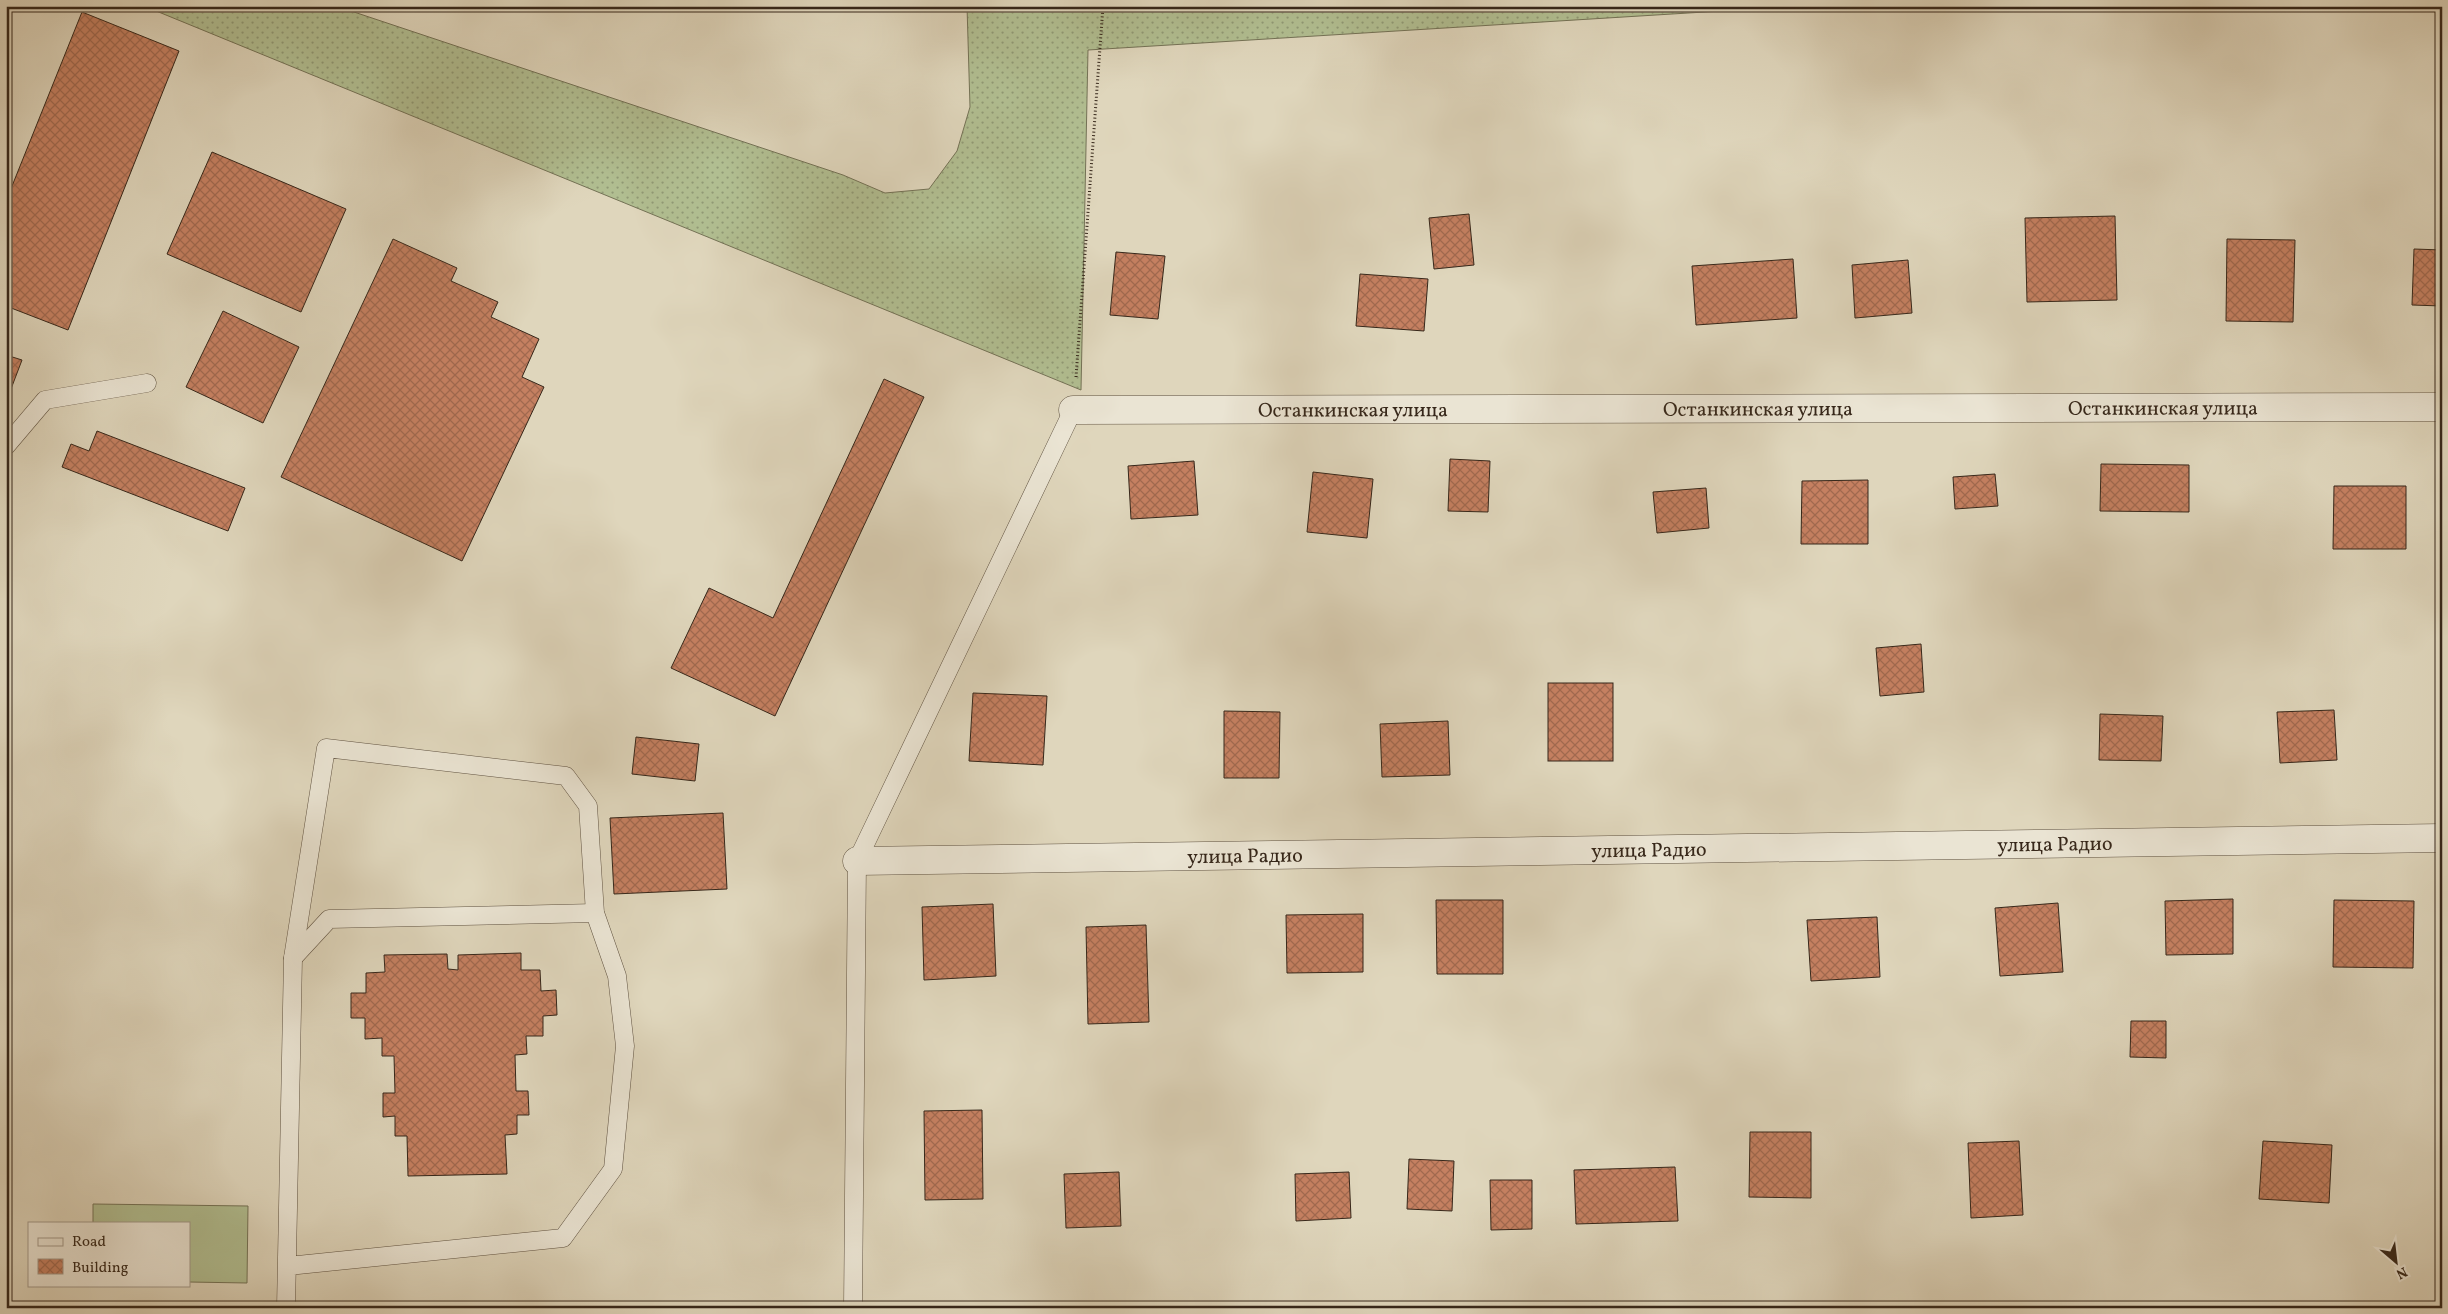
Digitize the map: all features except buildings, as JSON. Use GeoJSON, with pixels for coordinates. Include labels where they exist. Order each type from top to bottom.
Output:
{"type":"FeatureCollection","features":[{"type":"Feature","properties":{"kind":"street","name":"Останкинская улица"},"geometry":{"type":"LineString","coordinates":[[1073,410],[2442,407]]}},
{"type":"Feature","properties":{"kind":"street","name":"улица Радио"},"geometry":{"type":"LineString","coordinates":[[857,861],[2442,838]]}},
{"type":"Feature","properties":{"kind":"lane"},"geometry":{"type":"LineString","coordinates":[[6,446],[45,400],[147,383]]}},
{"type":"Feature","properties":{"kind":"lane"},"geometry":{"type":"LineString","coordinates":[[853,1308],[857,861],[1073,410]]}},
{"type":"Feature","properties":{"kind":"lane"},"geometry":{"type":"LineString","coordinates":[[286,1308],[294,958],[326,748],[566,776],[588,806],[595,913],[617,976],[625,1046],[613,1169],[563,1238],[288,1266]]}},
{"type":"Feature","properties":{"kind":"lane"},"geometry":{"type":"LineString","coordinates":[[294,958],[329,919],[595,913]]}},
{"type":"Feature","properties":{"kind":"path"},"geometry":{"type":"LineString","coordinates":[[1073,410],[1103,6]]}},
{"type":"Feature","properties":{"kind":"green space"},"geometry":{"type":"Polygon","coordinates":[[[144,6],[336,6],[843,175],[885,193],[929,189],[957,151],[970,107],[967,6],[1802,6],[1088,50],[1081,390],[144,6]]]}},
{"type":"Feature","properties":{"kind":"green space"},"geometry":{"type":"Polygon","coordinates":[[[93,1204],[248,1206],[247,1283],[190,1282],[190,1222],[93,1222],[93,1204]]]}}]}
